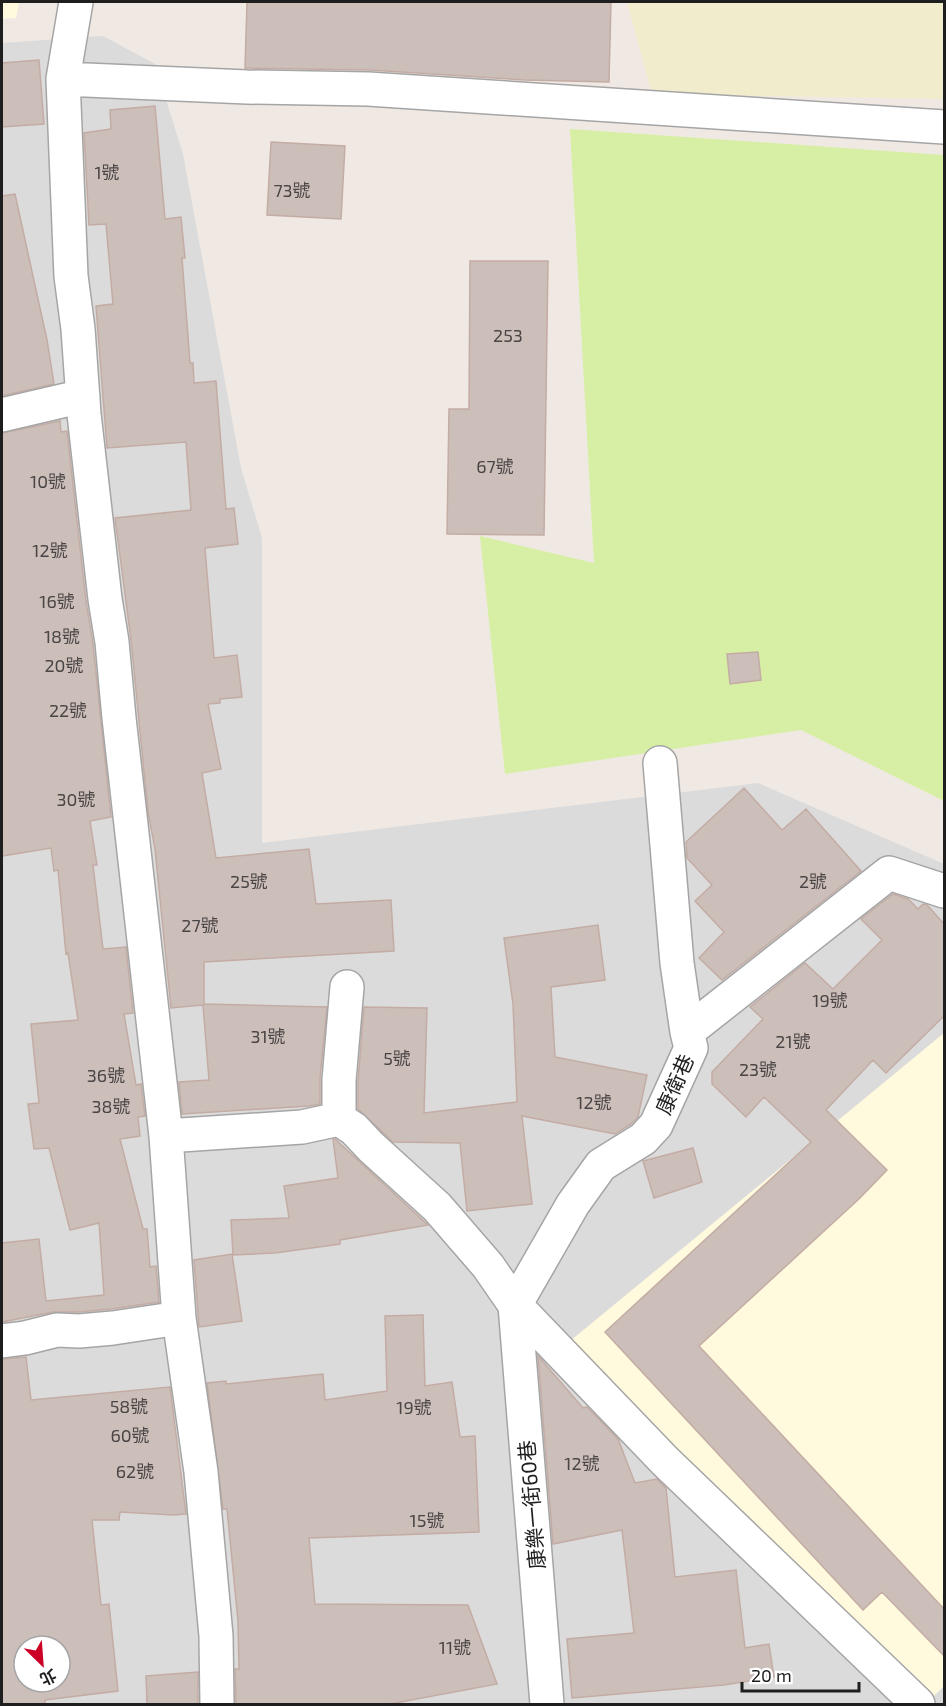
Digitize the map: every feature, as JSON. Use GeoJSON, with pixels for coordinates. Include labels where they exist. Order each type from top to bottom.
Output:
{"type":"FeatureCollection","features":[{"type":"Feature","properties":{"kind":"street"},"geometry":{"type":"LineString","coordinates":[[76,2],[63,79],[71,276],[166,1136],[179,1318],[192,1396],[202,1484],[216,1636],[217,1704]]}},
{"type":"Feature","properties":{"kind":"street"},"geometry":{"type":"LineString","coordinates":[[63,79],[247,87],[368,89],[945,127]]}},
{"type":"Feature","properties":{"kind":"street"},"geometry":{"type":"LineString","coordinates":[[2,415],[83,396]]}},
{"type":"Feature","properties":{"kind":"street"},"geometry":{"type":"LineString","coordinates":[[660,763],[677,963],[687,1032]]}},
{"type":"Feature","properties":{"kind":"street","name":"康衛巷"},"geometry":{"type":"LineString","coordinates":[[515,1305],[573,1204],[601,1165],[643,1139],[656,1125],[691,1048],[687,1032],[889,873],[945,891]]}},
{"type":"Feature","properties":{"kind":"street"},"geometry":{"type":"LineString","coordinates":[[339,1119],[339,1080],[347,987]]}},
{"type":"Feature","properties":{"kind":"street"},"geometry":{"type":"LineString","coordinates":[[166,1136],[303,1127],[339,1119],[354,1129],[436,1207],[488,1266],[515,1305],[665,1461],[918,1704]]}},
{"type":"Feature","properties":{"kind":"street","name":"康樂一街60巷"},"geometry":{"type":"LineString","coordinates":[[515,1305],[547,1704]]}},
{"type":"Feature","properties":{"kind":"street"},"geometry":{"type":"LineString","coordinates":[[2,1341],[57,1330],[113,1328],[179,1318]]}},
{"type":"Feature","properties":{"kind":"shaded area"},"geometry":{"type":"Polygon","coordinates":[[[2,2],[19,2],[16,18],[2,19],[2,2]]]}},
{"type":"Feature","properties":{"kind":"shaded area"},"geometry":{"type":"Polygon","coordinates":[[[627,2],[944,2],[944,99],[652,94],[627,2]]]}},
{"type":"Feature","properties":{"kind":"shaded area"},"geometry":{"type":"Polygon","coordinates":[[[103,36],[155,64],[183,154],[241,468],[262,538],[262,843],[758,783],[944,864],[944,1704],[2,1704],[2,43],[103,36]]]}},
{"type":"Feature","properties":{"kind":"shaded area"},"geometry":{"type":"Polygon","coordinates":[[[944,1033],[944,1686],[926,1704],[564,1346],[944,1033]]]}},
{"type":"Feature","properties":{"kind":"green space"},"geometry":{"type":"Polygon","coordinates":[[[570,129],[944,155],[944,801],[801,730],[505,774],[480,536],[594,563],[570,129]]]}},
{"type":"Feature","properties":{"kind":"building"},"geometry":{"type":"Polygon","coordinates":[[[247,2],[611,2],[609,82],[524,80],[369,70],[245,68],[247,2]]]}},
{"type":"Feature","properties":{"kind":"building"},"geometry":{"type":"Polygon","coordinates":[[[39,60],[44,124],[2,127],[2,63],[39,60]]]}},
{"type":"Feature","properties":{"kind":"building"},"geometry":{"type":"Polygon","coordinates":[[[155,106],[165,219],[181,217],[190,363],[193,363],[194,383],[216,381],[226,509],[234,508],[238,544],[205,548],[214,658],[237,655],[242,697],[220,699],[220,703],[208,704],[221,769],[202,773],[216,858],[309,849],[316,904],[391,900],[394,951],[204,962],[204,1004],[327,1007],[320,1078],[320,1104],[309,1106],[182,1114],[179,1082],[209,1080],[203,1005],[171,1008],[155,849],[148,812],[131,640],[115,518],[191,510],[186,442],[107,448],[96,306],[113,304],[106,224],[89,225],[84,133],[111,129],[110,110],[155,106]]]}},
{"type":"Feature","properties":{"kind":"building"},"geometry":{"type":"Polygon","coordinates":[[[271,142],[345,146],[341,219],[267,215],[271,142]]]}},
{"type":"Feature","properties":{"kind":"building"},"geometry":{"type":"Polygon","coordinates":[[[15,194],[47,340],[54,384],[2,396],[2,196],[15,194]]]}},
{"type":"Feature","properties":{"kind":"building"},"geometry":{"type":"Polygon","coordinates":[[[470,261],[548,261],[544,535],[447,534],[449,409],[469,409],[470,261]]]}},
{"type":"Feature","properties":{"kind":"building"},"geometry":{"type":"Polygon","coordinates":[[[60,421],[61,432],[67,431],[111,817],[90,821],[97,865],[93,865],[103,949],[126,947],[133,1013],[124,1014],[136,1085],[141,1084],[145,1116],[138,1117],[140,1136],[120,1139],[143,1229],[147,1229],[150,1267],[156,1266],[159,1302],[111,1309],[53,1312],[2,1322],[2,1243],[39,1239],[46,1301],[104,1295],[99,1223],[70,1230],[49,1148],[34,1149],[28,1104],[39,1103],[31,1024],[78,1020],[68,953],[66,954],[58,870],[54,871],[51,848],[2,856],[2,433],[60,421]]]}},
{"type":"Feature","properties":{"kind":"building"},"geometry":{"type":"Polygon","coordinates":[[[758,652],[761,680],[730,684],[727,654],[758,652]]]}},
{"type":"Feature","properties":{"kind":"building"},"geometry":{"type":"Polygon","coordinates":[[[744,788],[782,830],[806,809],[861,871],[722,980],[699,958],[724,932],[695,901],[712,885],[687,858],[686,842],[744,788]]]}},
{"type":"Feature","properties":{"kind":"building"},"geometry":{"type":"Polygon","coordinates":[[[893,894],[908,899],[918,909],[923,904],[927,905],[945,925],[945,1015],[886,1073],[873,1060],[826,1110],[887,1170],[860,1198],[699,1346],[945,1610],[945,1657],[882,1592],[863,1610],[605,1332],[811,1142],[764,1097],[746,1117],[712,1084],[712,1072],[763,1019],[750,1007],[805,963],[833,989],[882,940],[861,919],[893,894]]]}},
{"type":"Feature","properties":{"kind":"building"},"geometry":{"type":"Polygon","coordinates":[[[598,925],[605,980],[551,987],[555,1057],[647,1075],[638,1117],[615,1134],[522,1116],[532,1204],[467,1211],[460,1143],[393,1142],[358,1109],[364,1007],[427,1008],[424,1113],[517,1102],[513,1004],[504,938],[598,925]]]}},
{"type":"Feature","properties":{"kind":"building"},"geometry":{"type":"Polygon","coordinates":[[[333,1139],[428,1225],[340,1240],[340,1244],[275,1253],[233,1255],[231,1220],[289,1218],[284,1186],[338,1178],[333,1139]]]}},
{"type":"Feature","properties":{"kind":"building"},"geometry":{"type":"Polygon","coordinates":[[[693,1148],[702,1182],[654,1198],[643,1161],[693,1148]]]}},
{"type":"Feature","properties":{"kind":"building"},"geometry":{"type":"Polygon","coordinates":[[[232,1254],[242,1321],[199,1327],[194,1260],[232,1254]]]}},
{"type":"Feature","properties":{"kind":"building"},"geometry":{"type":"Polygon","coordinates":[[[423,1315],[425,1386],[452,1382],[460,1437],[475,1436],[479,1532],[309,1538],[315,1604],[468,1605],[497,1684],[390,1704],[236,1704],[235,1669],[239,1669],[238,1621],[227,1509],[223,1509],[207,1383],[226,1381],[226,1384],[323,1374],[325,1400],[387,1391],[385,1316],[423,1315]]]}},
{"type":"Feature","properties":{"kind":"building"},"geometry":{"type":"Polygon","coordinates":[[[538,1356],[583,1408],[587,1407],[618,1439],[635,1483],[657,1479],[666,1488],[675,1577],[736,1570],[745,1648],[769,1644],[774,1677],[724,1685],[572,1698],[567,1639],[634,1633],[622,1530],[553,1544],[538,1356]]]}},
{"type":"Feature","properties":{"kind":"building"},"geometry":{"type":"Polygon","coordinates":[[[26,1357],[31,1400],[170,1387],[186,1514],[120,1512],[119,1520],[92,1520],[101,1605],[109,1604],[118,1691],[45,1700],[45,1704],[2,1704],[2,1359],[26,1357]]]}},
{"type":"Feature","properties":{"kind":"building"},"geometry":{"type":"Polygon","coordinates":[[[198,1672],[198,1704],[147,1704],[146,1676],[198,1672]]]}}]}
